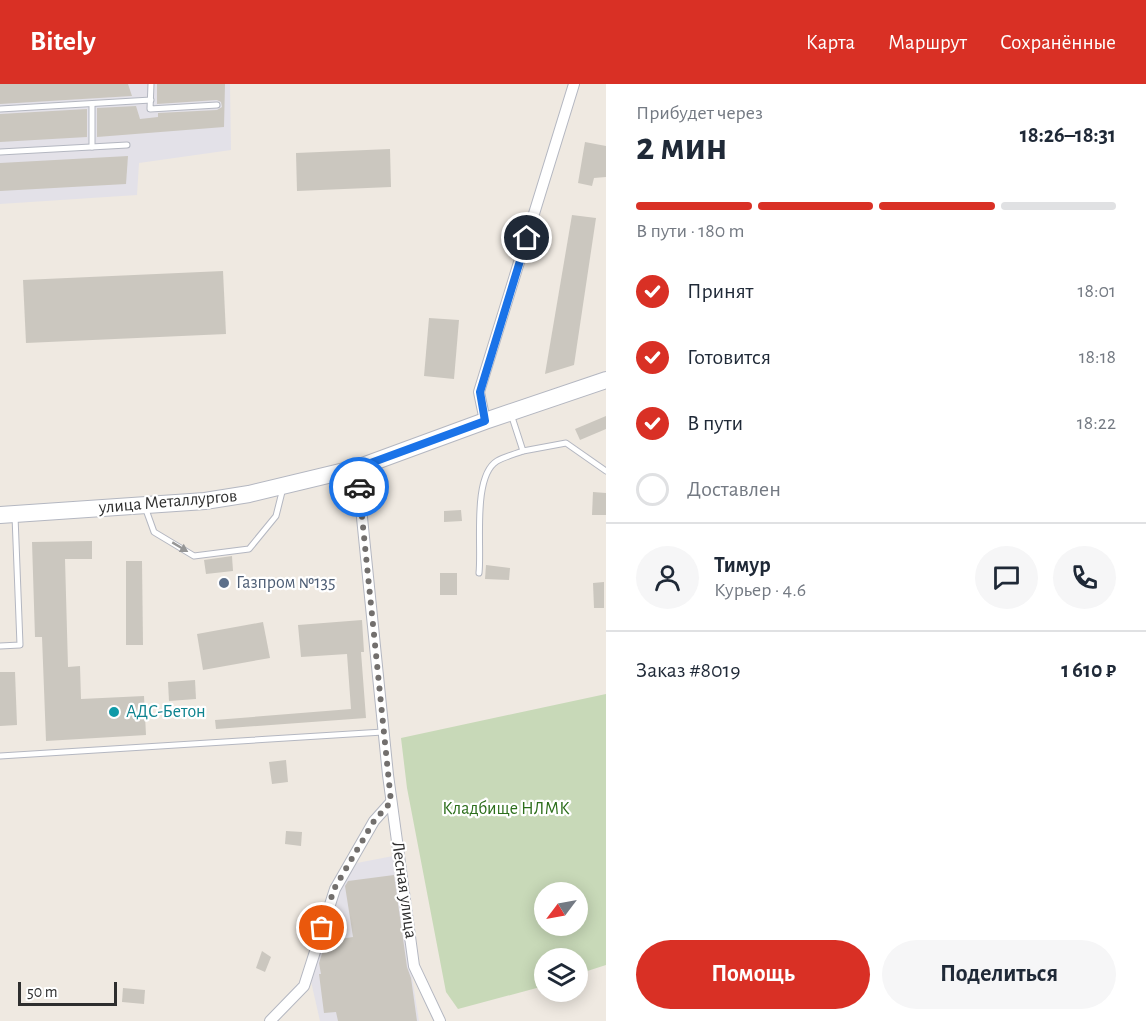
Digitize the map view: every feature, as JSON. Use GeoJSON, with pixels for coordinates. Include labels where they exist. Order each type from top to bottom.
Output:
{"type":"FeatureCollection","features":[{"type":"Feature","properties":{"kind":"main road","name":"улица Металлургов"},"geometry":{"type":"LineString","coordinates":[[8,515],[205,501],[284,485],[357,468],[606,380]]}},
{"type":"Feature","properties":{"kind":"street"},"geometry":{"type":"LineString","coordinates":[[485,421],[480,392],[574,84]]}},
{"type":"Feature","properties":{"kind":"street","name":"Лесная улица"},"geometry":{"type":"LineString","coordinates":[[357,468],[391,802],[414,966],[440,1021]]}},
{"type":"Feature","properties":{"kind":"street"},"geometry":{"type":"LineString","coordinates":[[270,1021],[304,986],[334,889],[374,821],[391,802]]}},
{"type":"Feature","properties":{"kind":"lane"},"geometry":{"type":"LineString","coordinates":[[151,84],[150,109],[217,105]]}},
{"type":"Feature","properties":{"kind":"lane"},"geometry":{"type":"LineString","coordinates":[[0,109],[150,100]]}},
{"type":"Feature","properties":{"kind":"lane"},"geometry":{"type":"LineString","coordinates":[[92,105],[92,147]]}},
{"type":"Feature","properties":{"kind":"lane"},"geometry":{"type":"LineString","coordinates":[[0,152],[128,144]]}},
{"type":"Feature","properties":{"kind":"lane"},"geometry":{"type":"LineString","coordinates":[[511,412],[523,451]]}},
{"type":"Feature","properties":{"kind":"lane"},"geometry":{"type":"LineString","coordinates":[[479,573],[482,484],[495,462],[523,451],[566,443],[606,471]]}},
{"type":"Feature","properties":{"kind":"lane"},"geometry":{"type":"LineString","coordinates":[[144,505],[154,532],[194,556],[249,549],[276,516],[284,485]]}},
{"type":"Feature","properties":{"kind":"lane"},"geometry":{"type":"LineString","coordinates":[[0,646],[20,645],[8,515]]}},
{"type":"Feature","properties":{"kind":"lane"},"geometry":{"type":"LineString","coordinates":[[0,756],[383,732]]}},
{"type":"Feature","properties":{"kind":"shaded area"},"geometry":{"type":"Polygon","coordinates":[[[0,84],[230,84],[231,150],[139,163],[137,195],[0,204],[0,84]]]}},
{"type":"Feature","properties":{"kind":"shaded area"},"geometry":{"type":"Polygon","coordinates":[[[393,856],[419,1021],[320,1021],[310,977],[341,884],[357,863],[393,856]]]}},
{"type":"Feature","properties":{"kind":"green space","name":"Кладбище НЛМК"},"geometry":{"type":"Polygon","coordinates":[[[606,694],[606,965],[588,971],[588,948],[534,948],[534,989],[458,1009],[446,992],[407,788],[401,738],[606,694]]]}},
{"type":"Feature","properties":{"kind":"building"},"geometry":{"type":"Polygon","coordinates":[[[0,84],[128,84],[132,96],[0,104],[0,84]]]}},
{"type":"Feature","properties":{"kind":"building"},"geometry":{"type":"Polygon","coordinates":[[[157,84],[225,84],[224,127],[97,137],[97,108],[136,106],[140,119],[158,117],[158,113],[217,110],[222,107],[221,102],[217,100],[157,104],[157,84]]]}},
{"type":"Feature","properties":{"kind":"building"},"geometry":{"type":"Polygon","coordinates":[[[87,109],[87,137],[0,142],[0,114],[87,109]]]}},
{"type":"Feature","properties":{"kind":"building"},"geometry":{"type":"Polygon","coordinates":[[[585,142],[606,146],[606,177],[594,178],[592,186],[578,183],[585,142]]]}},
{"type":"Feature","properties":{"kind":"building"},"geometry":{"type":"Polygon","coordinates":[[[390,149],[391,187],[297,191],[296,153],[390,149]]]}},
{"type":"Feature","properties":{"kind":"building"},"geometry":{"type":"Polygon","coordinates":[[[128,156],[126,184],[0,191],[0,163],[128,156]]]}},
{"type":"Feature","properties":{"kind":"building"},"geometry":{"type":"Polygon","coordinates":[[[572,215],[596,218],[574,365],[545,374],[572,215]]]}},
{"type":"Feature","properties":{"kind":"building"},"geometry":{"type":"Polygon","coordinates":[[[223,271],[226,334],[26,343],[23,280],[223,271]]]}},
{"type":"Feature","properties":{"kind":"building"},"geometry":{"type":"Polygon","coordinates":[[[429,318],[459,320],[454,379],[424,376],[429,318]]]}},
{"type":"Feature","properties":{"kind":"building"},"geometry":{"type":"Polygon","coordinates":[[[606,416],[606,429],[580,440],[575,429],[606,416]]]}},
{"type":"Feature","properties":{"kind":"building"},"geometry":{"type":"Polygon","coordinates":[[[593,492],[606,493],[606,515],[592,515],[593,492]]]}},
{"type":"Feature","properties":{"kind":"building"},"geometry":{"type":"Polygon","coordinates":[[[461,510],[462,521],[444,522],[444,511],[461,510]]]}},
{"type":"Feature","properties":{"kind":"building"},"geometry":{"type":"Polygon","coordinates":[[[92,541],[92,559],[65,559],[68,667],[80,666],[81,699],[144,696],[146,735],[46,741],[42,637],[35,637],[32,542],[92,541]]]}},
{"type":"Feature","properties":{"kind":"building"},"geometry":{"type":"Polygon","coordinates":[[[232,556],[233,571],[206,574],[204,560],[232,556]]]}},
{"type":"Feature","properties":{"kind":"building"},"geometry":{"type":"Polygon","coordinates":[[[126,561],[142,561],[143,645],[126,645],[126,561]]]}},
{"type":"Feature","properties":{"kind":"building"},"geometry":{"type":"Polygon","coordinates":[[[486,565],[510,568],[509,580],[485,579],[486,565]]]}},
{"type":"Feature","properties":{"kind":"building"},"geometry":{"type":"Polygon","coordinates":[[[440,573],[457,573],[457,595],[440,595],[440,573]]]}},
{"type":"Feature","properties":{"kind":"building"},"geometry":{"type":"Polygon","coordinates":[[[604,582],[604,608],[594,608],[593,583],[604,582]]]}},
{"type":"Feature","properties":{"kind":"building"},"geometry":{"type":"Polygon","coordinates":[[[362,620],[364,652],[361,652],[366,718],[216,729],[215,720],[351,709],[347,654],[301,657],[298,625],[362,620]]]}},
{"type":"Feature","properties":{"kind":"building"},"geometry":{"type":"Polygon","coordinates":[[[263,622],[270,658],[203,670],[197,634],[263,622]]]}},
{"type":"Feature","properties":{"kind":"building"},"geometry":{"type":"Polygon","coordinates":[[[0,672],[15,672],[17,725],[0,726],[0,672]]]}},
{"type":"Feature","properties":{"kind":"building"},"geometry":{"type":"Polygon","coordinates":[[[195,680],[196,699],[169,701],[168,682],[195,680]]]}},
{"type":"Feature","properties":{"kind":"building"},"geometry":{"type":"Polygon","coordinates":[[[286,760],[288,782],[272,784],[269,762],[286,760]]]}},
{"type":"Feature","properties":{"kind":"building"},"geometry":{"type":"Polygon","coordinates":[[[286,831],[302,832],[301,846],[285,844],[286,831]]]}},
{"type":"Feature","properties":{"kind":"building"},"geometry":{"type":"Polygon","coordinates":[[[394,875],[417,1021],[338,1021],[336,1012],[324,1013],[319,963],[326,941],[353,937],[345,886],[348,881],[394,875]]]}},
{"type":"Feature","properties":{"kind":"building"},"geometry":{"type":"Polygon","coordinates":[[[262,951],[271,957],[265,972],[256,968],[262,951]]]}},
{"type":"Feature","properties":{"kind":"building"},"geometry":{"type":"Polygon","coordinates":[[[123,988],[145,990],[144,1004],[122,1002],[123,988]]]}},
{"type":"Feature","properties":{"kind":"way so far"},"geometry":{"type":"LineString","coordinates":[[322,928],[334,889],[374,821],[391,802],[359,487]]}},
{"type":"Feature","properties":{"kind":"place","name":"Газпром №135"},"geometry":{"type":"Point","coordinates":[224,583]}},
{"type":"Feature","properties":{"kind":"place","name":"АДС-Бетон"},"geometry":{"type":"Point","coordinates":[114,712]}},
{"type":"Feature","properties":{"kind":"route"},"geometry":{"type":"LineString","coordinates":[[359,487],[357,468],[485,421],[480,392],[527,238]]}}]}
